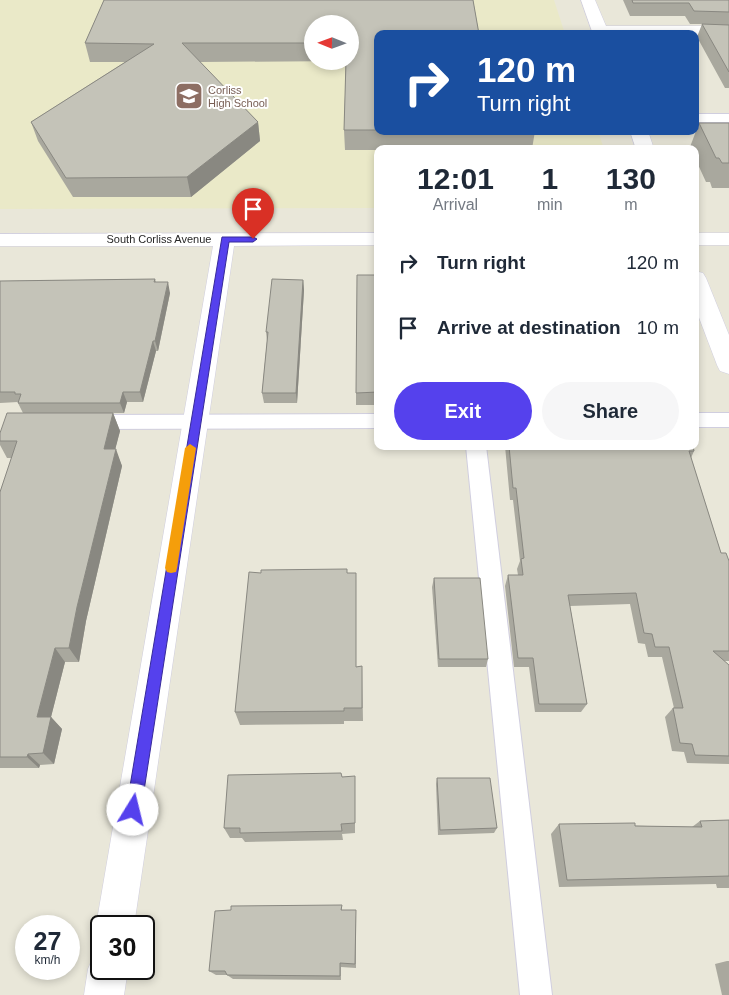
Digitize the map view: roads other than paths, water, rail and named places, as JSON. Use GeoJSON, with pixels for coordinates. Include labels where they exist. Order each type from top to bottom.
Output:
{"type":"FeatureCollection","features":[{"type":"Feature","properties":{"kind":"street"},"geometry":{"type":"LineString","coordinates":[[588,0],[600,30]]}},
{"type":"Feature","properties":{"kind":"street"},"geometry":{"type":"LineString","coordinates":[[699,31],[729,31]]}},
{"type":"Feature","properties":{"kind":"street"},"geometry":{"type":"LineString","coordinates":[[117,915],[194,422],[225,239]]}},
{"type":"Feature","properties":{"kind":"street","name":"South Corliss Avenue"},"geometry":{"type":"LineString","coordinates":[[0,240],[374,239]]}},
{"type":"Feature","properties":{"kind":"street"},"geometry":{"type":"LineString","coordinates":[[699,240],[729,239]]}},
{"type":"Feature","properties":{"kind":"street"},"geometry":{"type":"LineString","coordinates":[[699,288],[729,365]]}},
{"type":"Feature","properties":{"kind":"street"},"geometry":{"type":"LineString","coordinates":[[104,995],[106,980]]}},
{"type":"Feature","properties":{"kind":"lane"},"geometry":{"type":"LineString","coordinates":[[699,118],[729,118]]}},
{"type":"Feature","properties":{"kind":"lane"},"geometry":{"type":"LineString","coordinates":[[699,420],[729,420]]}},
{"type":"Feature","properties":{"kind":"lane"},"geometry":{"type":"LineString","coordinates":[[69,422],[374,421]]}},
{"type":"Feature","properties":{"kind":"lane"},"geometry":{"type":"LineString","coordinates":[[476,450],[536,995]]}},
{"type":"Feature","properties":{"kind":"place","name":"Corliss High School"},"geometry":{"type":"Point","coordinates":[189,96]}}]}
